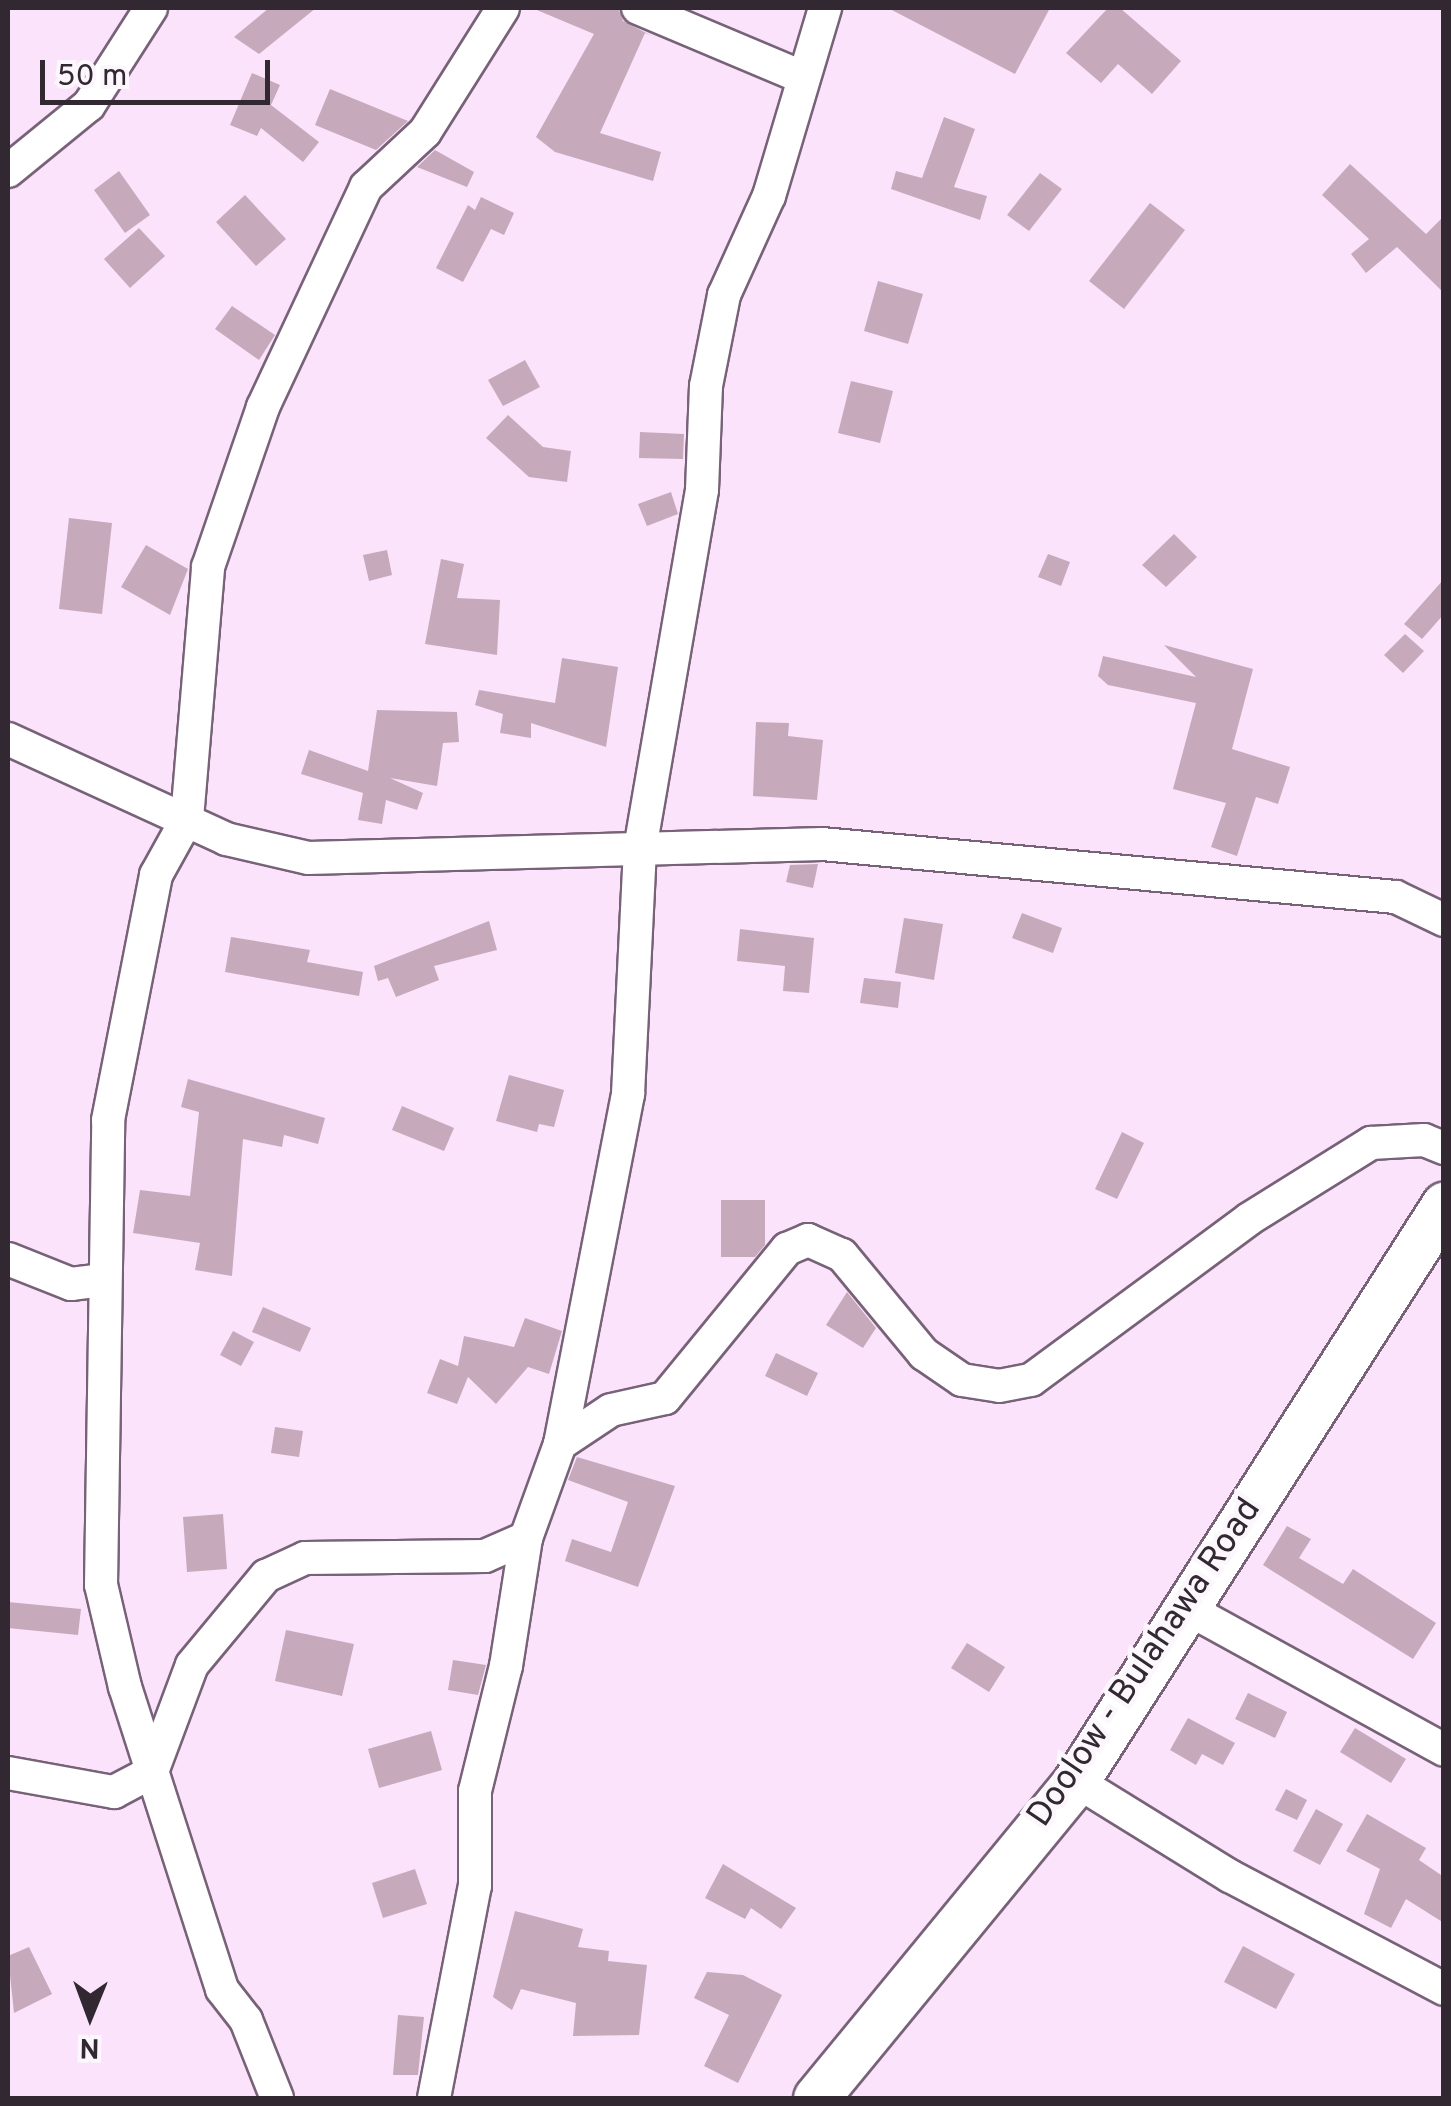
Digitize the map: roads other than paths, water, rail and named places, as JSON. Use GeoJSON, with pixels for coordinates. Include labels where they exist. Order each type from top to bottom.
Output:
{"type":"FeatureCollection","features":[{"type":"Feature","properties":{"kind":"main road","name":"Doolow - Bulahawa Road"},"geometry":{"type":"LineString","coordinates":[[816,2098],[1076,1781],[1444,1206]]}},
{"type":"Feature","properties":{"kind":"street"},"geometry":{"type":"LineString","coordinates":[[8,171],[89,105],[150,8]]}},
{"type":"Feature","properties":{"kind":"street"},"geometry":{"type":"LineString","coordinates":[[277,2098],[246,2020],[222,1989],[152,1772],[101,1585],[102,1280],[108,1120],[156,875],[187,819],[208,567],[263,407],[366,187],[425,132],[503,8]]}},
{"type":"Feature","properties":{"kind":"street"},"geometry":{"type":"LineString","coordinates":[[638,8],[800,76]]}},
{"type":"Feature","properties":{"kind":"street"},"geometry":{"type":"LineString","coordinates":[[434,2098],[475,1886],[475,1791],[506,1666],[526,1538],[560,1444],[628,1094],[640,849],[702,490],[706,386],[724,295],[769,196],[800,76],[825,8]]}},
{"type":"Feature","properties":{"kind":"street"},"geometry":{"type":"LineString","coordinates":[[8,739],[226,839],[308,858],[822,844],[1396,897],[1444,920]]}},
{"type":"Feature","properties":{"kind":"street"},"geometry":{"type":"LineString","coordinates":[[560,1444],[611,1410],[665,1398],[787,1249],[808,1240],[842,1255],[924,1354],[962,1380],[999,1386],[1030,1380],[1249,1219],[1355,1152],[1424,1140],[1444,1148]]}},
{"type":"Feature","properties":{"kind":"street"},"geometry":{"type":"LineString","coordinates":[[8,1259],[71,1284],[102,1280]]}},
{"type":"Feature","properties":{"kind":"street"},"geometry":{"type":"LineString","coordinates":[[8,1774],[114,1792],[152,1772],[192,1666],[266,1576],[305,1558],[485,1556],[526,1538]]}},
{"type":"Feature","properties":{"kind":"street"},"geometry":{"type":"LineString","coordinates":[[1186,1608],[1444,1750]]}},
{"type":"Feature","properties":{"kind":"street"},"geometry":{"type":"LineString","coordinates":[[1076,1781],[1230,1876],[1444,1989]]}}]}
